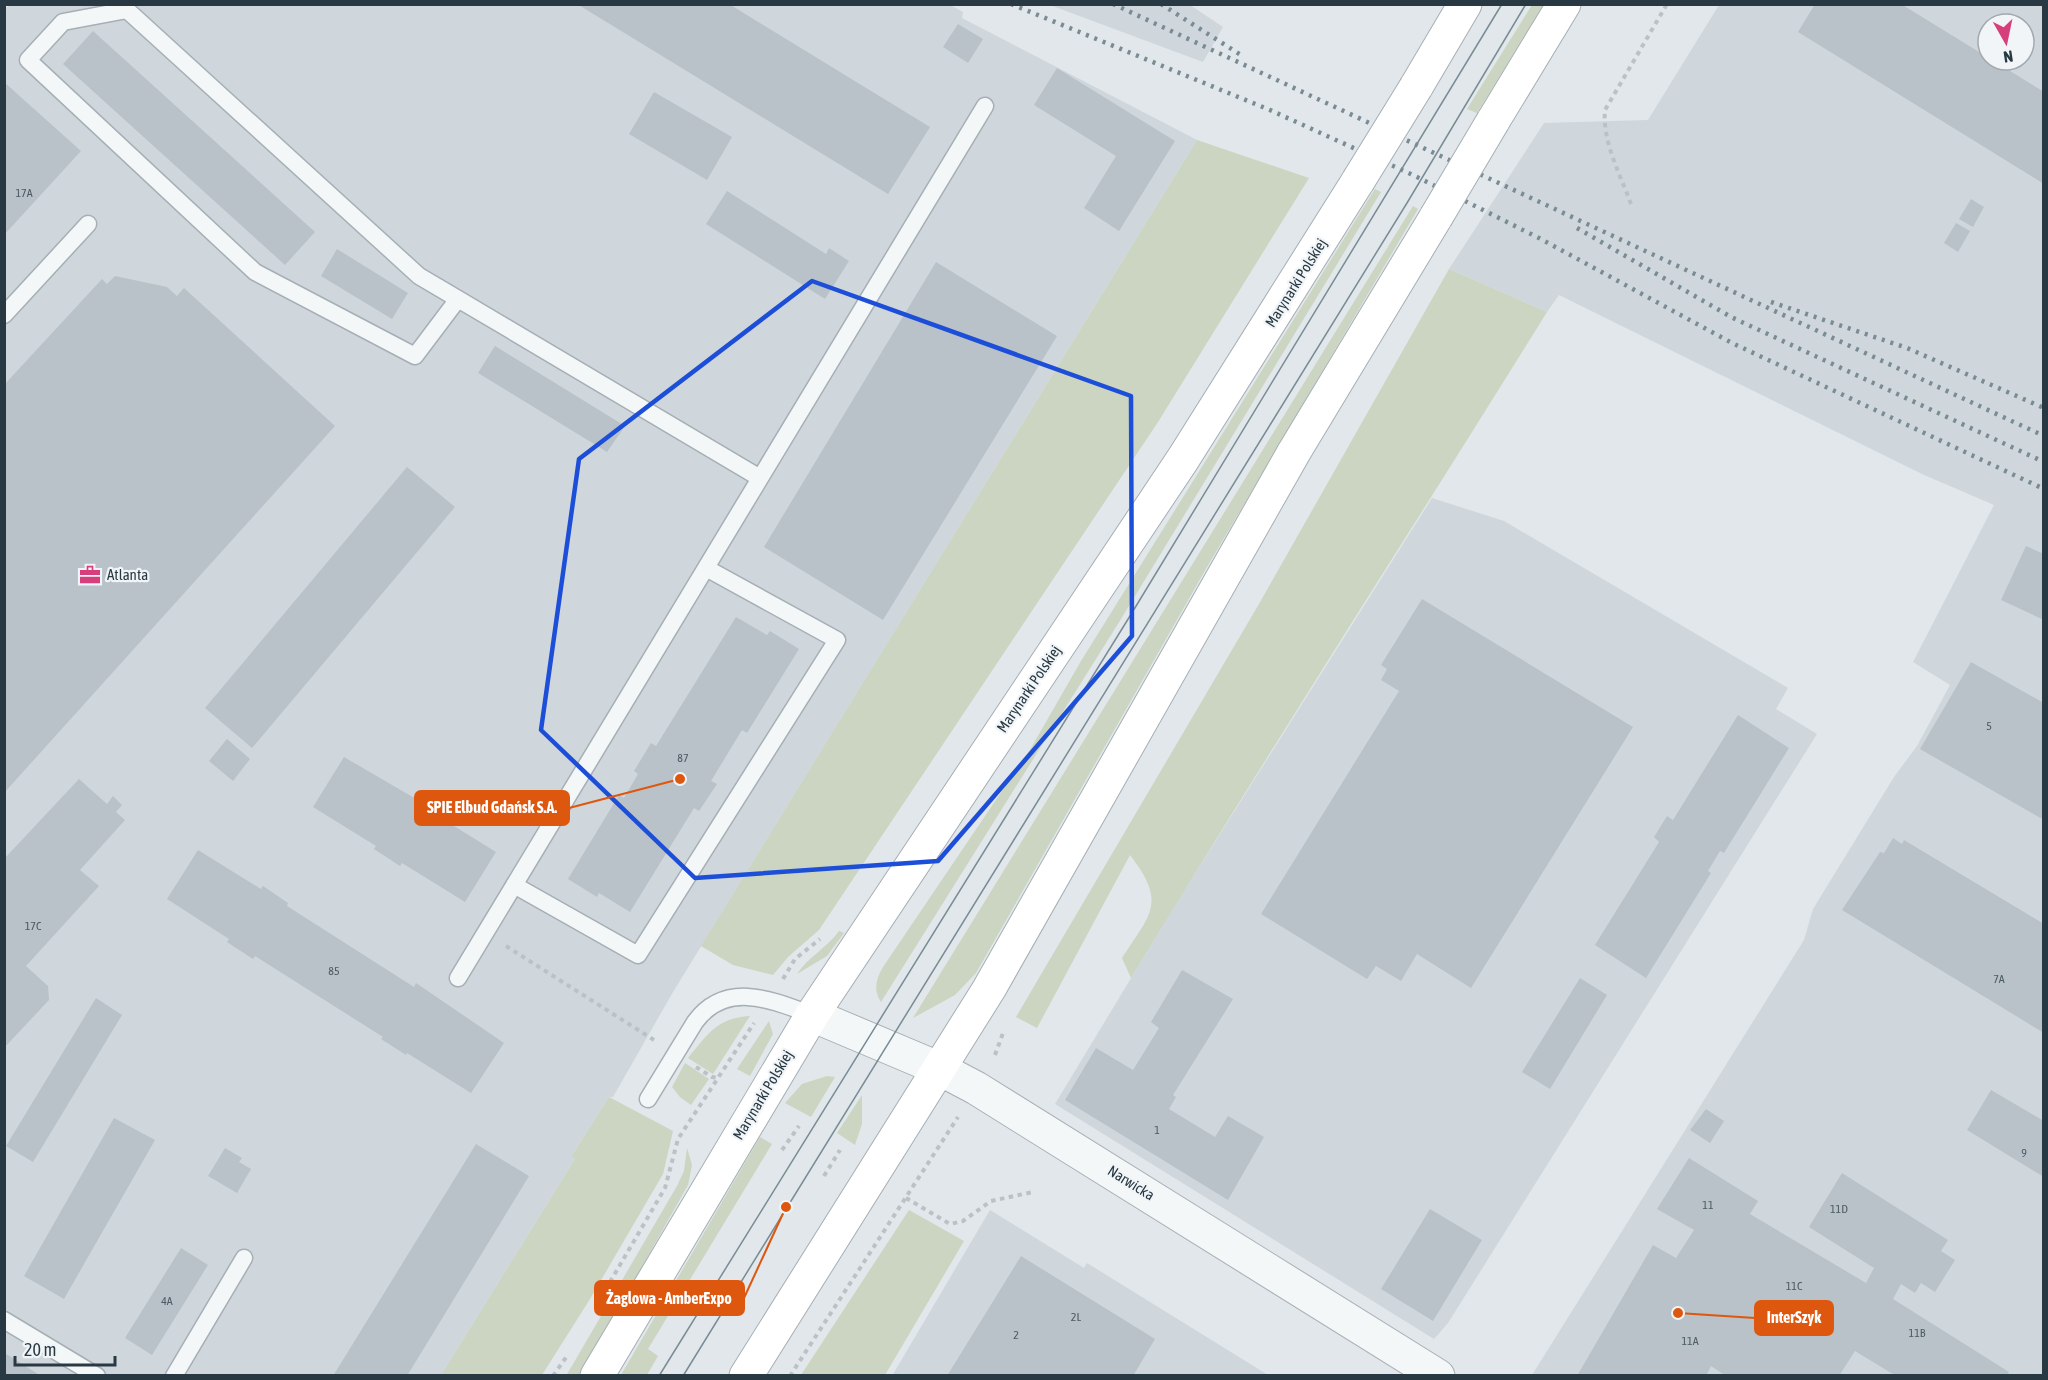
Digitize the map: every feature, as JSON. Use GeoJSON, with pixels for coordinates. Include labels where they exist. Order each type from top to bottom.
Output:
{"type":"FeatureCollection","features":[{"type":"Feature","properties":{"kind":"main road","name":"Marynarki Polskiej"},"geometry":{"type":"LineString","coordinates":[[597,1376],[812,1015],[1183,459],[1358,181],[1465,4]]}},
{"type":"Feature","properties":{"kind":"main road"},"geometry":{"type":"LineString","coordinates":[[747,1376],[940,1069],[1029,919],[1294,453],[1564,4]]}},
{"type":"Feature","properties":{"kind":"street","name":"Narwicka"},"geometry":{"type":"LineString","coordinates":[[812,1015],[940,1069],[1063,1141],[1438,1376]]}},
{"type":"Feature","properties":{"kind":"lane"},"geometry":{"type":"LineString","coordinates":[[458,299],[416,356],[255,272],[28,60],[63,22],[127,10],[419,276],[458,299],[760,478]]}},
{"type":"Feature","properties":{"kind":"lane"},"geometry":{"type":"LineString","coordinates":[[458,978],[986,105]]}},
{"type":"Feature","properties":{"kind":"lane"},"geometry":{"type":"LineString","coordinates":[[4,315],[88,224]]}},
{"type":"Feature","properties":{"kind":"lane"},"geometry":{"type":"LineString","coordinates":[[514,885],[638,955],[837,640],[706,568]]}},
{"type":"Feature","properties":{"kind":"lane"},"geometry":{"type":"LineString","coordinates":[[648,1099],[701,1014],[718,1002],[729,998],[753,996],[812,1015]]}},
{"type":"Feature","properties":{"kind":"lane"},"geometry":{"type":"LineString","coordinates":[[174,1376],[244,1258]]}},
{"type":"Feature","properties":{"kind":"lane"},"geometry":{"type":"LineString","coordinates":[[4,1320],[97,1376]]}},
{"type":"Feature","properties":{"kind":"path"},"geometry":{"type":"LineString","coordinates":[[1631,204],[1604,124],[1605,110],[1667,4]]}},
{"type":"Feature","properties":{"kind":"path"},"geometry":{"type":"LineString","coordinates":[[485,933],[712,1077],[719,1078]]}},
{"type":"Feature","properties":{"kind":"path"},"geometry":{"type":"LineString","coordinates":[[790,1376],[963,1109]]}},
{"type":"Feature","properties":{"kind":"path"},"geometry":{"type":"LineString","coordinates":[[782,1150],[799,1126]]}},
{"type":"Feature","properties":{"kind":"path"},"geometry":{"type":"LineString","coordinates":[[824,1176],[840,1150]]}},
{"type":"Feature","properties":{"kind":"path"},"geometry":{"type":"LineString","coordinates":[[906,1198],[950,1224],[963,1221],[991,1201],[1033,1192]]}},
{"type":"Feature","properties":{"kind":"highlighted area"},"geometry":{"type":"Polygon","coordinates":[[[812,281],[1131,396],[1132,636],[938,861],[695,878],[541,730],[579,459],[812,281]]]}},
{"type":"Feature","properties":{"kind":"shaded area"},"geometry":{"type":"Polygon","coordinates":[[[15,4],[950,5],[963,12],[962,18],[1197,140],[673,992],[613,1097],[609,1097],[571,1157],[575,1159],[441,1375],[5,1375],[4,8],[15,4]]]}},
{"type":"Feature","properties":{"kind":"shaded area"},"geometry":{"type":"Polygon","coordinates":[[[1050,5],[1190,5],[1223,27],[1203,62],[1050,5]]]}},
{"type":"Feature","properties":{"kind":"shaded area"},"geometry":{"type":"Polygon","coordinates":[[[1719,5],[2043,5],[2043,1375],[1532,1375],[1804,940],[1813,909],[1894,777],[1917,746],[1950,685],[1913,662],[1994,505],[1922,474],[1559,295],[1547,312],[1449,269],[1544,123],[1648,120],[1719,5]]]}},
{"type":"Feature","properties":{"kind":"shaded area"},"geometry":{"type":"Polygon","coordinates":[[[1432,498],[1504,521],[1788,688],[1776,709],[1817,734],[1448,1323],[1434,1339],[1055,1104],[1177,902],[1432,498]]]}},
{"type":"Feature","properties":{"kind":"shaded area"},"geometry":{"type":"Polygon","coordinates":[[[990,1210],[1084,1268],[1087,1263],[1268,1375],[892,1376],[990,1210]]]}},
{"type":"Feature","properties":{"kind":"green space"},"geometry":{"type":"Polygon","coordinates":[[[1532,5],[1544,5],[1477,113],[1467,109],[1532,5]]]}},
{"type":"Feature","properties":{"kind":"green space"},"geometry":{"type":"Polygon","coordinates":[[[1197,140],[1309,178],[1158,422],[819,930],[788,957],[773,975],[733,965],[701,946],[1197,140]]]}},
{"type":"Feature","properties":{"kind":"green space"},"geometry":{"type":"Polygon","coordinates":[[[1375,189],[1381,192],[1121,619],[881,1002],[876,984],[883,967],[1031,748],[1081,661],[1375,189]]]}},
{"type":"Feature","properties":{"kind":"green space"},"geometry":{"type":"Polygon","coordinates":[[[1413,206],[1418,209],[1207,567],[976,973],[955,995],[913,1018],[1413,206]]]}},
{"type":"Feature","properties":{"kind":"green space"},"geometry":{"type":"Polygon","coordinates":[[[1449,269],[1547,312],[1131,978],[1122,958],[1147,918],[1151,908],[1151,897],[1141,871],[1130,855],[1037,1028],[1016,1017],[1259,604],[1449,269]]]}},
{"type":"Feature","properties":{"kind":"green space"},"geometry":{"type":"Polygon","coordinates":[[[839,931],[844,933],[827,956],[797,974],[807,962],[839,931]]]}},
{"type":"Feature","properties":{"kind":"green space"},"geometry":{"type":"Polygon","coordinates":[[[750,1016],[713,1074],[688,1058],[721,1024],[739,1017],[750,1016]]]}},
{"type":"Feature","properties":{"kind":"green space"},"geometry":{"type":"Polygon","coordinates":[[[769,1021],[773,1034],[750,1076],[737,1069],[769,1021]]]}},
{"type":"Feature","properties":{"kind":"green space"},"geometry":{"type":"Polygon","coordinates":[[[685,1063],[709,1079],[691,1105],[672,1087],[685,1063]]]}},
{"type":"Feature","properties":{"kind":"green space"},"geometry":{"type":"Polygon","coordinates":[[[827,1076],[835,1077],[811,1117],[785,1103],[802,1084],[827,1076]]]}},
{"type":"Feature","properties":{"kind":"green space"},"geometry":{"type":"Polygon","coordinates":[[[862,1095],[862,1124],[855,1145],[837,1133],[862,1095]]]}},
{"type":"Feature","properties":{"kind":"green space"},"geometry":{"type":"Polygon","coordinates":[[[609,1097],[673,1131],[663,1174],[590,1299],[542,1375],[441,1375],[575,1159],[571,1157],[609,1097]]]}},
{"type":"Feature","properties":{"kind":"green space"},"geometry":{"type":"Polygon","coordinates":[[[760,1137],[772,1144],[648,1349],[658,1356],[647,1375],[621,1375],[760,1137]]]}},
{"type":"Feature","properties":{"kind":"green space"},"geometry":{"type":"Polygon","coordinates":[[[687,1148],[692,1165],[688,1185],[586,1366],[580,1375],[566,1376],[677,1186],[684,1171],[687,1148]]]}},
{"type":"Feature","properties":{"kind":"green space"},"geometry":{"type":"Polygon","coordinates":[[[909,1210],[964,1241],[885,1375],[801,1375],[909,1210]]]}},
{"type":"Feature","properties":{"kind":"building"},"geometry":{"type":"Polygon","coordinates":[[[577,4],[729,4],[930,127],[888,194],[577,4]]]}},
{"type":"Feature","properties":{"kind":"building"},"geometry":{"type":"Polygon","coordinates":[[[1815,4],[1901,4],[1976,50],[1976,72],[2012,72],[2044,92],[2044,184],[1798,32],[1815,4]]]}},
{"type":"Feature","properties":{"kind":"building"},"geometry":{"type":"Polygon","coordinates":[[[958,24],[983,39],[968,63],[943,47],[958,24]]]}},
{"type":"Feature","properties":{"kind":"building"},"geometry":{"type":"Polygon","coordinates":[[[93,31],[315,232],[285,265],[63,64],[93,31]]]}},
{"type":"Feature","properties":{"kind":"building"},"geometry":{"type":"Polygon","coordinates":[[[1057,68],[1175,141],[1119,231],[1084,208],[1116,156],[1034,105],[1057,68]]]}},
{"type":"Feature","properties":{"kind":"building"},"geometry":{"type":"Polygon","coordinates":[[[4,82],[81,151],[4,235],[4,82]]]}},
{"type":"Feature","properties":{"kind":"building"},"geometry":{"type":"Polygon","coordinates":[[[654,92],[732,137],[707,180],[629,134],[654,92]]]}},
{"type":"Feature","properties":{"kind":"building"},"geometry":{"type":"Polygon","coordinates":[[[727,191],[826,254],[829,248],[849,261],[825,299],[706,224],[727,191]]]}},
{"type":"Feature","properties":{"kind":"building"},"geometry":{"type":"Polygon","coordinates":[[[1971,199],[1984,207],[1973,227],[1959,219],[1971,199]]]}},
{"type":"Feature","properties":{"kind":"building"},"geometry":{"type":"Polygon","coordinates":[[[1956,223],[1970,231],[1958,252],[1944,243],[1956,223]]]}},
{"type":"Feature","properties":{"kind":"building"},"geometry":{"type":"Polygon","coordinates":[[[337,249],[408,293],[392,319],[321,276],[337,249]]]}},
{"type":"Feature","properties":{"kind":"building"},"geometry":{"type":"Polygon","coordinates":[[[936,262],[1057,336],[883,620],[764,547],[936,262]]]}},
{"type":"Feature","properties":{"kind":"building"},"geometry":{"type":"Polygon","coordinates":[[[115,276],[167,287],[177,296],[184,288],[335,426],[4,793],[4,385],[102,279],[107,284],[115,276]]]}},
{"type":"Feature","properties":{"kind":"building"},"geometry":{"type":"Polygon","coordinates":[[[495,346],[625,426],[607,452],[478,373],[495,346]]]}},
{"type":"Feature","properties":{"kind":"building"},"geometry":{"type":"Polygon","coordinates":[[[407,467],[455,507],[252,748],[205,708],[407,467]]]}},
{"type":"Feature","properties":{"kind":"building"},"geometry":{"type":"Polygon","coordinates":[[[2026,546],[2044,554],[2044,620],[2001,600],[2026,546]]]}},
{"type":"Feature","properties":{"kind":"building"},"geometry":{"type":"Polygon","coordinates":[[[1422,599],[1633,727],[1471,988],[1417,954],[1401,981],[1376,966],[1367,979],[1261,914],[1399,691],[1381,680],[1387,669],[1381,665],[1422,599]]]}},
{"type":"Feature","properties":{"kind":"building"},"geometry":{"type":"Polygon","coordinates":[[[736,617],[767,635],[770,631],[799,649],[747,733],[742,730],[711,781],[717,784],[699,811],[694,808],[630,912],[599,893],[597,897],[568,879],[619,795],[624,798],[638,774],[634,771],[651,743],[656,746],[736,617]]]}},
{"type":"Feature","properties":{"kind":"building"},"geometry":{"type":"Polygon","coordinates":[[[1971,662],[2044,703],[2044,820],[1920,749],[1971,662]]]}},
{"type":"Feature","properties":{"kind":"building"},"geometry":{"type":"Polygon","coordinates":[[[1738,715],[1789,748],[1724,853],[1720,851],[1708,871],[1711,873],[1646,978],[1595,945],[1659,842],[1654,837],[1667,816],[1673,820],[1738,715]]]}},
{"type":"Feature","properties":{"kind":"building"},"geometry":{"type":"Polygon","coordinates":[[[227,739],[250,759],[233,781],[209,761],[227,739]]]}},
{"type":"Feature","properties":{"kind":"building"},"geometry":{"type":"Polygon","coordinates":[[[344,757],[435,810],[433,813],[496,852],[465,902],[402,863],[400,866],[374,849],[376,846],[313,807],[344,757]]]}},
{"type":"Feature","properties":{"kind":"building"},"geometry":{"type":"Polygon","coordinates":[[[79,779],[107,804],[113,796],[122,805],[116,812],[125,820],[80,870],[99,886],[26,966],[48,986],[49,1000],[4,1048],[4,859],[79,779]]]}},
{"type":"Feature","properties":{"kind":"building"},"geometry":{"type":"Polygon","coordinates":[[[1893,838],[1902,844],[1904,840],[2044,924],[2044,1033],[1842,910],[1880,852],[1884,853],[1893,838]]]}},
{"type":"Feature","properties":{"kind":"building"},"geometry":{"type":"Polygon","coordinates":[[[198,850],[261,889],[263,886],[288,903],[287,906],[414,987],[416,983],[504,1043],[471,1093],[407,1053],[406,1055],[381,1039],[383,1037],[255,956],[253,959],[227,942],[229,939],[167,899],[198,850]]]}},
{"type":"Feature","properties":{"kind":"building"},"geometry":{"type":"Polygon","coordinates":[[[1182,970],[1233,999],[1173,1095],[1176,1097],[1169,1109],[1215,1137],[1228,1116],[1264,1137],[1228,1200],[1065,1100],[1096,1048],[1133,1070],[1159,1028],[1151,1022],[1182,970]]]}},
{"type":"Feature","properties":{"kind":"building"},"geometry":{"type":"Polygon","coordinates":[[[1580,978],[1607,995],[1550,1089],[1522,1072],[1580,978]]]}},
{"type":"Feature","properties":{"kind":"building"},"geometry":{"type":"Polygon","coordinates":[[[96,998],[122,1015],[33,1162],[6,1146],[96,998]]]}},
{"type":"Feature","properties":{"kind":"building"},"geometry":{"type":"Polygon","coordinates":[[[1991,1090],[2044,1121],[2044,1177],[1967,1130],[1991,1090]]]}},
{"type":"Feature","properties":{"kind":"building"},"geometry":{"type":"Polygon","coordinates":[[[1706,1109],[1724,1121],[1710,1143],[1690,1130],[1706,1109]]]}},
{"type":"Feature","properties":{"kind":"building"},"geometry":{"type":"Polygon","coordinates":[[[114,1118],[155,1140],[64,1299],[24,1276],[114,1118]]]}},
{"type":"Feature","properties":{"kind":"building"},"geometry":{"type":"Polygon","coordinates":[[[476,1144],[529,1176],[407,1376],[333,1376],[476,1144]]]}},
{"type":"Feature","properties":{"kind":"building"},"geometry":{"type":"Polygon","coordinates":[[[225,1148],[242,1158],[239,1162],[251,1169],[237,1193],[208,1176],[225,1148]]]}},
{"type":"Feature","properties":{"kind":"building"},"geometry":{"type":"Polygon","coordinates":[[[1689,1158],[1758,1201],[1750,1214],[1866,1283],[1874,1268],[1809,1227],[1842,1173],[1948,1240],[1941,1251],[1955,1260],[1935,1292],[1921,1283],[1915,1293],[1901,1284],[1893,1299],[2009,1372],[2007,1376],[1896,1376],[1855,1351],[1839,1376],[1726,1376],[1711,1366],[1706,1376],[1577,1376],[1653,1245],[1676,1258],[1694,1230],[1657,1209],[1689,1158]]]}},
{"type":"Feature","properties":{"kind":"building"},"geometry":{"type":"Polygon","coordinates":[[[1430,1209],[1482,1240],[1433,1321],[1381,1289],[1430,1209]]]}},
{"type":"Feature","properties":{"kind":"building"},"geometry":{"type":"Polygon","coordinates":[[[181,1248],[208,1265],[152,1355],[125,1338],[181,1248]]]}},
{"type":"Feature","properties":{"kind":"building"},"geometry":{"type":"Polygon","coordinates":[[[1021,1256],[1155,1339],[1133,1376],[947,1376],[1021,1256]]]}},
{"type":"Feature","properties":{"kind":"building"},"geometry":{"type":"Polygon","coordinates":[[[4,1353],[8,1355],[41,1376],[4,1376],[4,1353]]]}},
{"type":"Feature","properties":{"kind":"tram line"},"geometry":{"type":"LineString","coordinates":[[659,1376],[1130,616],[1502,4]]}},
{"type":"Feature","properties":{"kind":"tram line"},"geometry":{"type":"LineString","coordinates":[[683,1376],[1407,203],[1526,4]]}},
{"type":"Feature","properties":{"kind":"railway"},"geometry":{"type":"LineString","coordinates":[[1011,4],[1270,110],[1413,175],[1539,238],[1732,343],[2044,489]]}},
{"type":"Feature","properties":{"kind":"railway"},"geometry":{"type":"LineString","coordinates":[[1113,4],[2044,436]]}},
{"type":"Feature","properties":{"kind":"railway"},"geometry":{"type":"LineString","coordinates":[[1161,4],[1244,57]]}},
{"type":"Feature","properties":{"kind":"railway"},"geometry":{"type":"LineString","coordinates":[[1577,228],[1731,317],[2044,462]]}},
{"type":"Feature","properties":{"kind":"railway"},"geometry":{"type":"LineString","coordinates":[[1771,302],[1907,348],[2044,408]]}},
{"type":"Feature","properties":{"kind":"place","name":"Atlanta"},"geometry":{"type":"Point","coordinates":[90,575]}},
{"type":"Feature","properties":{"kind":"place","name":"SPIE Elbud Gdańsk S.A."},"geometry":{"type":"Point","coordinates":[680,779]}},
{"type":"Feature","properties":{"kind":"place","name":"Żaglowa - AmberExpo"},"geometry":{"type":"Point","coordinates":[786,1207]}},
{"type":"Feature","properties":{"kind":"place","name":"InterSzyk"},"geometry":{"type":"Point","coordinates":[1678,1313]}}]}
